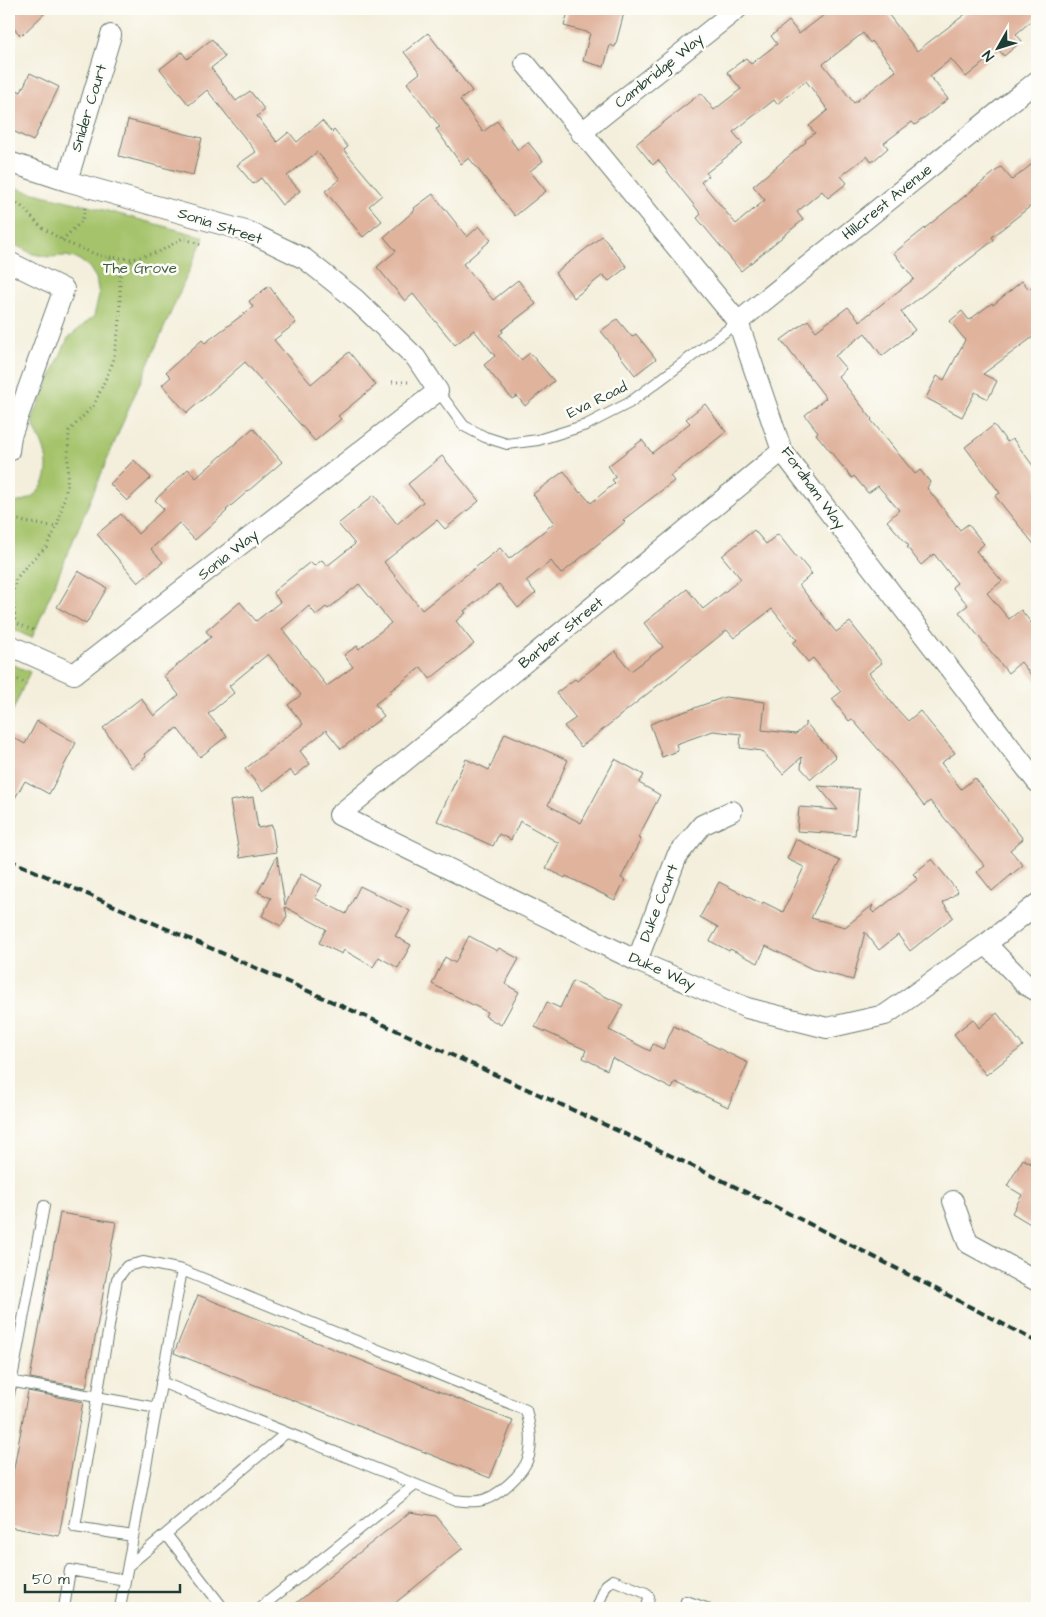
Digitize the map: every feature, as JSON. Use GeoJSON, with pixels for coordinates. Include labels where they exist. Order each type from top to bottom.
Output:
{"type":"FeatureCollection","features":[{"type":"Feature","properties":{"kind":"street","name":"Cambridge Way"},"geometry":{"type":"LineString","coordinates":[[581,133],[737,9]]}},
{"type":"Feature","properties":{"kind":"street","name":"Snider Court"},"geometry":{"type":"LineString","coordinates":[[67,181],[111,36]]}},
{"type":"Feature","properties":{"kind":"street","name":"Fordham Way"},"geometry":{"type":"LineString","coordinates":[[525,63],[738,322],[782,451],[1037,782]]}},
{"type":"Feature","properties":{"kind":"street","name":"Hillcrest Avenue"},"geometry":{"type":"LineString","coordinates":[[738,322],[1037,81]]}},
{"type":"Feature","properties":{"kind":"street","name":"Sonia Street"},"geometry":{"type":"LineString","coordinates":[[9,162],[67,181],[249,232],[305,259],[354,298],[416,358],[438,391]]}},
{"type":"Feature","properties":{"kind":"street"},"geometry":{"type":"LineString","coordinates":[[9,262],[64,289],[12,436],[9,451]]}},
{"type":"Feature","properties":{"kind":"street","name":"Sonia Way"},"geometry":{"type":"LineString","coordinates":[[9,645],[74,674],[438,391]]}},
{"type":"Feature","properties":{"kind":"street","name":"Barber Street"},"geometry":{"type":"LineString","coordinates":[[339,814],[782,451]]}},
{"type":"Feature","properties":{"kind":"street","name":"Duke Court"},"geometry":{"type":"LineString","coordinates":[[637,961],[677,856],[702,825],[732,811]]}},
{"type":"Feature","properties":{"kind":"street","name":"Duke Way"},"geometry":{"type":"LineString","coordinates":[[339,814],[637,961],[747,1008],[827,1028],[885,1015],[986,944]]}},
{"type":"Feature","properties":{"kind":"street"},"geometry":{"type":"LineString","coordinates":[[1037,904],[986,944],[1026,985],[1037,991]]}},
{"type":"Feature","properties":{"kind":"street"},"geometry":{"type":"LineString","coordinates":[[952,1201],[968,1243],[1037,1280]]}},
{"type":"Feature","properties":{"kind":"lane","name":"Eva Road"},"geometry":{"type":"LineString","coordinates":[[438,391],[464,426],[485,437],[507,444],[538,440],[586,425],[629,403],[738,322]]}},
{"type":"Feature","properties":{"kind":"lane"},"geometry":{"type":"LineString","coordinates":[[9,1396],[10,1382],[44,1206]]}},
{"type":"Feature","properties":{"kind":"lane"},"geometry":{"type":"LineString","coordinates":[[133,1536],[75,1527],[117,1279],[127,1266],[143,1262],[182,1270],[526,1410],[532,1432],[529,1458],[514,1480],[498,1494],[479,1501],[454,1500],[161,1382]]}},
{"type":"Feature","properties":{"kind":"lane"},"geometry":{"type":"LineString","coordinates":[[120,1608],[182,1270]]}},
{"type":"Feature","properties":{"kind":"lane"},"geometry":{"type":"LineString","coordinates":[[10,1382],[156,1408]]}},
{"type":"Feature","properties":{"kind":"lane"},"geometry":{"type":"LineString","coordinates":[[128,1566],[286,1433]]}},
{"type":"Feature","properties":{"kind":"lane"},"geometry":{"type":"LineString","coordinates":[[260,1608],[415,1485]]}},
{"type":"Feature","properties":{"kind":"lane"},"geometry":{"type":"LineString","coordinates":[[166,1534],[223,1608]]}},
{"type":"Feature","properties":{"kind":"lane"},"geometry":{"type":"LineString","coordinates":[[64,1608],[70,1570],[125,1580]]}},
{"type":"Feature","properties":{"kind":"lane"},"geometry":{"type":"LineString","coordinates":[[598,1608],[606,1585],[614,1580],[650,1596],[646,1608]]}},
{"type":"Feature","properties":{"kind":"lane"},"geometry":{"type":"LineString","coordinates":[[684,1608],[686,1601],[706,1608]]}},
{"type":"Feature","properties":{"kind":"path"},"geometry":{"type":"LineString","coordinates":[[62,240],[82,221],[90,187]]}},
{"type":"Feature","properties":{"kind":"path"},"geometry":{"type":"LineString","coordinates":[[9,198],[22,207],[41,227],[62,240],[101,256],[133,259],[161,252],[183,238],[201,245]]}},
{"type":"Feature","properties":{"kind":"path"},"geometry":{"type":"LineString","coordinates":[[14,622],[13,592],[16,579],[27,565],[46,547],[57,527],[67,486],[68,432],[94,405],[113,362],[120,321],[120,272],[109,257]]}},
{"type":"Feature","properties":{"kind":"path"},"geometry":{"type":"LineString","coordinates":[[120,272],[133,259]]}},
{"type":"Feature","properties":{"kind":"path"},"geometry":{"type":"LineString","coordinates":[[9,517],[25,522],[57,527]]}},
{"type":"Feature","properties":{"kind":"path"},"geometry":{"type":"LineString","coordinates":[[9,620],[35,631]]}},
{"type":"Feature","properties":{"kind":"path"},"geometry":{"type":"LineString","coordinates":[[9,675],[25,683]]}},
{"type":"Feature","properties":{"kind":"green space","name":"The Grove"},"geometry":{"type":"Polygon","coordinates":[[[9,184],[22,190],[204,237],[132,401],[32,638],[9,628],[9,503],[22,501],[33,496],[43,485],[47,468],[46,457],[35,429],[33,417],[68,338],[94,316],[99,295],[96,278],[89,267],[78,259],[66,256],[49,257],[33,254],[9,242],[9,184]]]}},
{"type":"Feature","properties":{"kind":"green space"},"geometry":{"type":"Polygon","coordinates":[[[9,663],[30,672],[9,719],[9,663]]]}},
{"type":"Feature","properties":{"kind":"building"},"geometry":{"type":"Polygon","coordinates":[[[9,9],[49,9],[21,36],[9,23],[9,9]]]}},
{"type":"Feature","properties":{"kind":"building"},"geometry":{"type":"Polygon","coordinates":[[[569,9],[625,9],[615,47],[610,45],[604,67],[583,61],[590,33],[564,26],[569,9]]]}},
{"type":"Feature","properties":{"kind":"building"},"geometry":{"type":"Polygon","coordinates":[[[832,9],[884,9],[917,51],[972,9],[1037,9],[1037,16],[1016,34],[1022,41],[1004,56],[999,50],[966,77],[951,59],[930,76],[948,99],[915,125],[912,122],[884,143],[888,148],[872,162],[867,156],[841,176],[847,183],[828,198],[822,191],[797,212],[803,220],[741,271],[697,218],[701,214],[658,160],[653,165],[636,144],[701,93],[714,110],[741,89],[727,72],[746,58],[751,64],[777,44],[771,36],[789,21],[799,34],[832,9]],[[863,33],[823,64],[854,103],[896,71],[872,41],[870,43],[863,33]],[[806,81],[777,104],[774,100],[733,132],[743,144],[706,173],[708,176],[701,182],[736,224],[765,200],[753,186],[815,133],[809,126],[828,110],[806,81]]]}},
{"type":"Feature","properties":{"kind":"building"},"geometry":{"type":"Polygon","coordinates":[[[428,33],[472,91],[460,100],[483,132],[497,121],[518,150],[528,142],[543,161],[530,171],[546,191],[515,216],[469,158],[461,164],[436,129],[440,127],[407,83],[420,73],[404,52],[428,33]]]}},
{"type":"Feature","properties":{"kind":"building"},"geometry":{"type":"Polygon","coordinates":[[[212,39],[225,57],[211,68],[236,101],[250,91],[265,110],[257,116],[277,142],[289,132],[297,142],[322,121],[332,132],[334,130],[348,147],[344,150],[382,195],[369,206],[382,221],[363,237],[325,191],[340,179],[317,152],[287,176],[300,191],[282,205],[261,178],[253,184],[237,165],[256,152],[207,90],[189,105],[160,69],[182,52],[187,59],[212,39]]]}},
{"type":"Feature","properties":{"kind":"building"},"geometry":{"type":"Polygon","coordinates":[[[30,73],[59,87],[33,141],[9,129],[9,86],[21,92],[30,73]]]}},
{"type":"Feature","properties":{"kind":"building"},"geometry":{"type":"Polygon","coordinates":[[[128,120],[202,138],[193,175],[119,156],[128,120]]]}},
{"type":"Feature","properties":{"kind":"building"},"geometry":{"type":"Polygon","coordinates":[[[1037,160],[1037,201],[992,237],[994,240],[901,312],[915,330],[882,356],[865,333],[835,356],[846,369],[838,376],[871,420],[915,474],[920,470],[930,482],[927,488],[960,530],[968,524],[984,544],[976,551],[1002,581],[987,593],[1009,619],[1021,610],[1037,630],[1037,683],[1021,662],[1008,673],[959,612],[968,605],[952,587],[957,583],[934,554],[921,565],[907,547],[909,546],[887,521],[899,510],[878,486],[868,493],[854,476],[852,478],[816,434],[818,432],[805,415],[826,398],[781,340],[808,320],[816,331],[848,307],[860,321],[914,279],[894,253],[1001,167],[1012,180],[1037,160]]]}},
{"type":"Feature","properties":{"kind":"building"},"geometry":{"type":"Polygon","coordinates":[[[433,194],[467,237],[479,226],[491,240],[463,264],[493,300],[518,280],[536,304],[502,330],[503,332],[499,335],[521,360],[530,353],[554,381],[525,406],[517,396],[512,399],[484,365],[495,356],[474,330],[455,345],[413,294],[405,301],[377,267],[396,251],[384,237],[415,210],[414,208],[433,194]]]}},
{"type":"Feature","properties":{"kind":"building"},"geometry":{"type":"Polygon","coordinates":[[[602,236],[627,267],[609,281],[603,275],[574,298],[555,273],[602,236]]]}},
{"type":"Feature","properties":{"kind":"building"},"geometry":{"type":"Polygon","coordinates":[[[1022,281],[1029,289],[1037,282],[1037,334],[983,374],[997,381],[988,399],[975,392],[962,417],[926,398],[937,376],[944,380],[965,340],[950,321],[962,311],[969,320],[992,303],[993,305],[1022,281]]]}},
{"type":"Feature","properties":{"kind":"building"},"geometry":{"type":"Polygon","coordinates":[[[269,286],[296,323],[274,340],[311,384],[349,352],[376,385],[338,416],[341,419],[315,441],[245,362],[187,413],[162,385],[171,377],[166,372],[202,340],[205,343],[253,307],[249,301],[269,286]]]}},
{"type":"Feature","properties":{"kind":"building"},"geometry":{"type":"Polygon","coordinates":[[[617,319],[632,337],[636,334],[656,359],[635,375],[601,331],[617,319]]]}},
{"type":"Feature","properties":{"kind":"building"},"geometry":{"type":"Polygon","coordinates":[[[705,404],[726,432],[670,476],[674,481],[623,520],[625,522],[561,574],[551,561],[526,581],[536,593],[518,608],[499,584],[464,611],[466,613],[456,621],[474,644],[430,679],[421,667],[390,691],[375,704],[384,716],[341,749],[326,730],[300,751],[310,764],[295,776],[290,770],[263,791],[245,769],[303,724],[288,705],[301,695],[268,654],[229,686],[234,693],[208,714],[227,736],[200,757],[177,728],[144,754],[146,757],[132,768],[103,728],[141,698],[154,716],[179,695],[164,676],[211,637],[206,631],[240,602],[256,621],[280,602],[273,592],[310,562],[314,566],[322,560],[327,566],[355,544],[338,524],[374,495],[397,524],[423,502],[408,484],[442,456],[479,501],[445,529],[437,520],[384,562],[422,610],[500,548],[509,559],[554,523],[533,494],[564,471],[580,493],[591,503],[615,483],[612,480],[616,477],[608,466],[642,440],[652,453],[690,423],[686,419],[705,404]],[[359,584],[328,609],[326,607],[316,615],[309,606],[282,629],[327,686],[353,667],[344,655],[357,646],[359,649],[391,623],[359,584]]]}},
{"type":"Feature","properties":{"kind":"building"},"geometry":{"type":"Polygon","coordinates":[[[994,425],[1007,442],[1013,439],[1037,471],[1037,548],[995,496],[1000,493],[965,447],[994,425]]]}},
{"type":"Feature","properties":{"kind":"building"},"geometry":{"type":"Polygon","coordinates":[[[253,428],[282,462],[226,510],[195,540],[179,523],[151,549],[163,562],[138,583],[97,534],[121,514],[138,534],[164,509],[155,500],[188,469],[196,478],[253,428]]]}},
{"type":"Feature","properties":{"kind":"building"},"geometry":{"type":"Polygon","coordinates":[[[134,460],[151,478],[127,501],[110,484],[134,460]]]}},
{"type":"Feature","properties":{"kind":"building"},"geometry":{"type":"Polygon","coordinates":[[[754,530],[766,544],[778,534],[812,574],[799,585],[836,632],[850,622],[882,663],[869,673],[895,707],[908,721],[920,711],[955,753],[941,763],[961,789],[975,778],[1023,839],[1010,850],[1023,865],[992,891],[977,872],[985,866],[930,801],[924,806],[897,771],[852,719],[849,721],[832,699],[841,692],[813,658],[808,662],[793,643],[797,640],[772,609],[734,638],[727,630],[581,747],[564,726],[576,718],[556,693],[575,679],[577,681],[615,651],[631,671],[663,647],[644,623],[687,589],[703,609],[741,579],[722,556],[754,530]]]}},
{"type":"Feature","properties":{"kind":"building"},"geometry":{"type":"Polygon","coordinates":[[[78,571],[107,588],[86,624],[57,607],[78,571]]]}},
{"type":"Feature","properties":{"kind":"building"},"geometry":{"type":"Polygon","coordinates":[[[725,697],[765,702],[762,730],[796,734],[805,726],[805,722],[836,757],[811,779],[801,768],[802,757],[783,774],[762,751],[740,748],[741,734],[713,731],[676,744],[678,751],[662,757],[650,724],[725,697]]]}},
{"type":"Feature","properties":{"kind":"building"},"geometry":{"type":"Polygon","coordinates":[[[37,721],[76,743],[49,794],[25,781],[9,808],[9,735],[25,744],[37,721]]]}},
{"type":"Feature","properties":{"kind":"building"},"geometry":{"type":"Polygon","coordinates":[[[505,733],[568,760],[548,805],[581,823],[615,759],[644,775],[639,783],[660,795],[638,838],[641,839],[621,878],[625,880],[615,900],[546,868],[559,843],[520,821],[511,840],[499,834],[493,846],[437,821],[466,759],[489,770],[505,733]]]}},
{"type":"Feature","properties":{"kind":"building"},"geometry":{"type":"Polygon","coordinates":[[[818,786],[859,789],[855,835],[797,831],[799,807],[838,810],[818,786]]]}},
{"type":"Feature","properties":{"kind":"building"},"geometry":{"type":"Polygon","coordinates":[[[253,797],[258,828],[272,825],[276,852],[240,858],[230,801],[253,797]]]}},
{"type":"Feature","properties":{"kind":"building"},"geometry":{"type":"Polygon","coordinates":[[[796,839],[840,861],[811,918],[845,927],[873,905],[871,910],[874,913],[918,879],[913,874],[932,859],[958,892],[943,903],[953,917],[910,951],[898,935],[879,950],[865,932],[853,980],[812,969],[766,946],[758,963],[710,941],[718,927],[700,917],[719,882],[762,904],[763,902],[783,912],[804,867],[787,859],[796,839]]]}},
{"type":"Feature","properties":{"kind":"building"},"geometry":{"type":"Polygon","coordinates":[[[277,856],[285,905],[301,874],[322,885],[315,898],[346,914],[360,886],[410,911],[395,936],[411,945],[398,968],[379,957],[373,967],[344,950],[342,954],[319,943],[326,929],[285,907],[287,916],[281,926],[262,916],[271,898],[258,892],[277,856]]]}},
{"type":"Feature","properties":{"kind":"building"},"geometry":{"type":"Polygon","coordinates":[[[469,936],[497,951],[499,948],[519,959],[505,984],[519,992],[501,1025],[485,1016],[487,1012],[432,984],[445,957],[455,963],[469,936]]]}},
{"type":"Feature","properties":{"kind":"building"},"geometry":{"type":"Polygon","coordinates":[[[573,981],[623,1005],[609,1030],[650,1051],[653,1044],[663,1049],[674,1026],[748,1063],[728,1107],[675,1082],[672,1089],[612,1058],[607,1070],[583,1058],[586,1050],[535,1027],[547,1002],[560,1008],[573,981]]]}},
{"type":"Feature","properties":{"kind":"building"},"geometry":{"type":"Polygon","coordinates":[[[997,1013],[1023,1046],[986,1075],[954,1034],[973,1019],[979,1028],[997,1013]]]}},
{"type":"Feature","properties":{"kind":"building"},"geometry":{"type":"Polygon","coordinates":[[[1023,1159],[1037,1167],[1037,1228],[1012,1213],[1022,1195],[1007,1186],[1023,1159]]]}},
{"type":"Feature","properties":{"kind":"building"},"geometry":{"type":"Polygon","coordinates":[[[60,1213],[116,1222],[86,1388],[30,1378],[60,1213]]]}},
{"type":"Feature","properties":{"kind":"building"},"geometry":{"type":"Polygon","coordinates":[[[198,1295],[513,1421],[490,1478],[174,1353],[198,1295]]]}},
{"type":"Feature","properties":{"kind":"building"},"geometry":{"type":"Polygon","coordinates":[[[28,1391],[83,1402],[59,1536],[9,1527],[9,1496],[28,1391]]]}},
{"type":"Feature","properties":{"kind":"building"},"geometry":{"type":"Polygon","coordinates":[[[410,1512],[436,1516],[463,1548],[389,1608],[290,1608],[410,1512]]]}},
{"type":"Feature","properties":{"kind":"railway"},"geometry":{"type":"LineString","coordinates":[[9,860],[404,1034],[640,1141],[790,1214],[1037,1342]]}}]}
